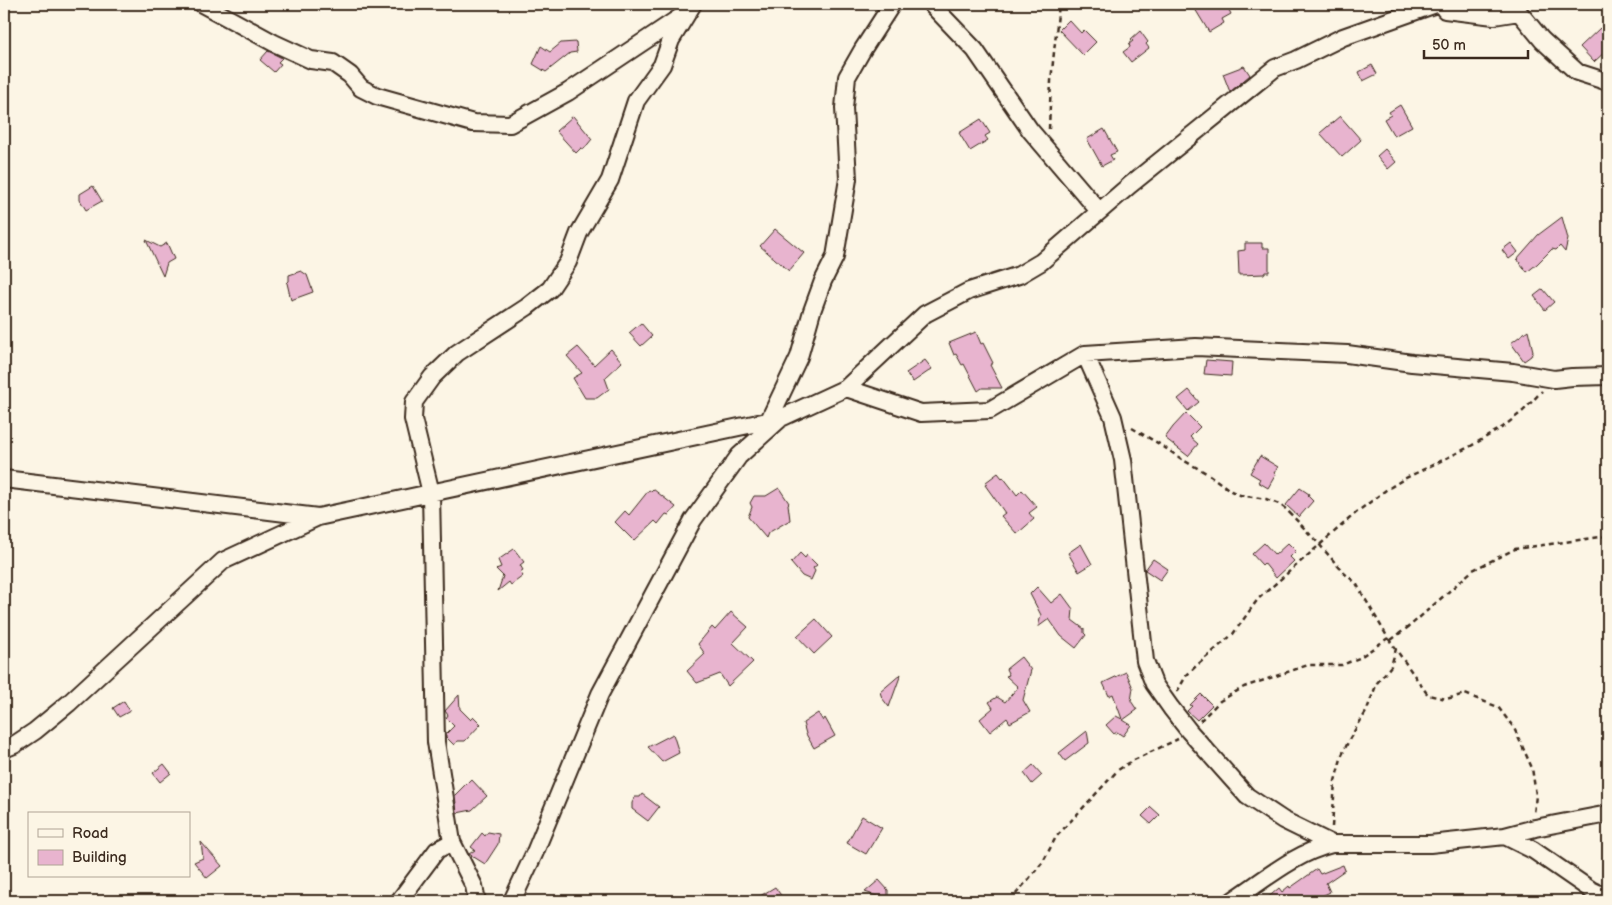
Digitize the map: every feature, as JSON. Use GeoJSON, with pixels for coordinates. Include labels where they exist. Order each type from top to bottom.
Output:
{"type":"FeatureCollection","features":[{"type":"Feature","properties":{"kind":"street"},"geometry":{"type":"LineString","coordinates":[[202,4],[274,43],[311,60],[333,63],[350,75],[361,88],[377,96],[473,123],[510,124],[568,92],[689,9]]}},
{"type":"Feature","properties":{"kind":"street"},"geometry":{"type":"LineString","coordinates":[[512,901],[535,852],[600,694],[693,520],[739,456],[775,419],[799,357],[812,311],[835,257],[848,179],[844,108],[847,77],[862,49],[892,4]]}},
{"type":"Feature","properties":{"kind":"street"},"geometry":{"type":"LineString","coordinates":[[931,4],[976,50],[1030,130],[1099,211]]}},
{"type":"Feature","properties":{"kind":"street"},"geometry":{"type":"LineString","coordinates":[[4,749],[14,745],[35,731],[69,703],[223,561],[318,517],[775,419],[846,388],[925,314],[969,291],[1019,275],[1041,262],[1099,211],[1275,68],[1343,37],[1441,7],[1494,16],[1519,12],[1542,40],[1577,72],[1608,82]]}},
{"type":"Feature","properties":{"kind":"street"},"geometry":{"type":"LineString","coordinates":[[477,901],[474,886],[452,842],[436,742],[431,492],[414,419],[414,402],[432,377],[458,353],[527,308],[550,289],[568,262],[579,233],[610,180],[636,101],[662,65],[671,40],[689,9]]}},
{"type":"Feature","properties":{"kind":"street"},"geometry":{"type":"LineString","coordinates":[[846,388],[921,413],[990,410],[1085,354],[1196,347],[1347,354],[1412,363],[1513,372],[1554,379],[1608,376]]}},
{"type":"Feature","properties":{"kind":"street"},"geometry":{"type":"LineString","coordinates":[[1085,354],[1113,417],[1123,460],[1145,661],[1154,684],[1189,731],[1247,796],[1283,820],[1332,844]]}},
{"type":"Feature","properties":{"kind":"street"},"geometry":{"type":"LineString","coordinates":[[4,479],[318,517]]}},
{"type":"Feature","properties":{"kind":"street"},"geometry":{"type":"LineString","coordinates":[[1232,901],[1296,858],[1319,847],[1332,844],[1430,844],[1505,836],[1535,828],[1608,814]]}},
{"type":"Feature","properties":{"kind":"street"},"geometry":{"type":"LineString","coordinates":[[1505,836],[1533,850],[1608,900]]}},
{"type":"Feature","properties":{"kind":"street"},"geometry":{"type":"LineString","coordinates":[[399,901],[413,885],[437,850],[452,842]]}},
{"type":"Feature","properties":{"kind":"path"},"geometry":{"type":"LineString","coordinates":[[1049,130],[1051,81],[1059,4]]}},
{"type":"Feature","properties":{"kind":"path"},"geometry":{"type":"LineString","coordinates":[[1172,708],[1186,676],[1234,634],[1258,599],[1319,544],[1386,490],[1471,446],[1503,427],[1523,411],[1554,379]]}},
{"type":"Feature","properties":{"kind":"path"},"geometry":{"type":"LineString","coordinates":[[1113,417],[1208,474],[1231,491],[1240,495],[1266,499],[1286,509],[1344,573],[1356,583],[1389,639],[1428,695],[1446,699],[1465,694],[1498,708],[1514,728],[1532,768],[1536,795],[1535,828]]}},
{"type":"Feature","properties":{"kind":"path"},"geometry":{"type":"LineString","coordinates":[[1010,901],[1043,862],[1056,837],[1065,826],[1118,770],[1132,761],[1176,740],[1189,731],[1220,701],[1244,687],[1308,666],[1342,665],[1359,658],[1410,625],[1473,570],[1505,553],[1515,549],[1608,536]]}},
{"type":"Feature","properties":{"kind":"path"},"geometry":{"type":"LineString","coordinates":[[1332,844],[1331,817],[1335,781],[1342,755],[1378,683],[1391,666],[1396,649]]}},
{"type":"Feature","properties":{"kind":"building"},"geometry":{"type":"Polygon","coordinates":[[[1192,4],[1226,4],[1231,14],[1222,19],[1224,23],[1209,32],[1192,4]]]}},
{"type":"Feature","properties":{"kind":"building"},"geometry":{"type":"Polygon","coordinates":[[[1069,20],[1081,33],[1084,30],[1096,42],[1083,55],[1059,30],[1069,20]]]}},
{"type":"Feature","properties":{"kind":"building"},"geometry":{"type":"Polygon","coordinates":[[[1600,28],[1608,37],[1608,49],[1594,62],[1580,47],[1600,28]]]}},
{"type":"Feature","properties":{"kind":"building"},"geometry":{"type":"Polygon","coordinates":[[[1140,31],[1148,42],[1146,44],[1149,48],[1131,62],[1123,52],[1130,47],[1129,44],[1133,41],[1131,39],[1140,31]]]}},
{"type":"Feature","properties":{"kind":"building"},"geometry":{"type":"Polygon","coordinates":[[[576,42],[577,52],[570,53],[546,72],[533,64],[541,46],[550,52],[561,43],[576,42]]]}},
{"type":"Feature","properties":{"kind":"building"},"geometry":{"type":"Polygon","coordinates":[[[268,51],[282,58],[278,62],[281,64],[274,72],[260,60],[268,51]]]}},
{"type":"Feature","properties":{"kind":"building"},"geometry":{"type":"Polygon","coordinates":[[[1372,65],[1377,74],[1363,81],[1359,72],[1372,65]]]}},
{"type":"Feature","properties":{"kind":"building"},"geometry":{"type":"Polygon","coordinates":[[[1244,66],[1250,75],[1230,92],[1223,74],[1244,66]]]}},
{"type":"Feature","properties":{"kind":"building"},"geometry":{"type":"Polygon","coordinates":[[[1400,105],[1412,126],[1394,136],[1384,119],[1391,115],[1389,112],[1400,105]]]}},
{"type":"Feature","properties":{"kind":"building"},"geometry":{"type":"Polygon","coordinates":[[[573,116],[592,139],[584,149],[581,148],[576,153],[556,131],[573,116]]]}},
{"type":"Feature","properties":{"kind":"building"},"geometry":{"type":"Polygon","coordinates":[[[1340,116],[1361,140],[1342,157],[1320,133],[1340,116]]]}},
{"type":"Feature","properties":{"kind":"building"},"geometry":{"type":"Polygon","coordinates":[[[981,119],[990,133],[985,136],[988,140],[970,151],[959,133],[981,119]]]}},
{"type":"Feature","properties":{"kind":"building"},"geometry":{"type":"Polygon","coordinates":[[[1104,129],[1117,152],[1110,155],[1113,160],[1102,166],[1087,139],[1104,129]]]}},
{"type":"Feature","properties":{"kind":"building"},"geometry":{"type":"Polygon","coordinates":[[[1385,149],[1396,162],[1388,169],[1377,156],[1385,149]]]}},
{"type":"Feature","properties":{"kind":"building"},"geometry":{"type":"Polygon","coordinates":[[[93,186],[102,201],[86,210],[80,200],[80,194],[93,186]]]}},
{"type":"Feature","properties":{"kind":"building"},"geometry":{"type":"Polygon","coordinates":[[[1562,217],[1568,239],[1565,252],[1560,246],[1556,250],[1552,249],[1527,272],[1517,259],[1538,235],[1562,217]]]}},
{"type":"Feature","properties":{"kind":"building"},"geometry":{"type":"Polygon","coordinates":[[[775,229],[804,253],[789,271],[760,246],[775,229]]]}},
{"type":"Feature","properties":{"kind":"building"},"geometry":{"type":"Polygon","coordinates":[[[146,240],[160,247],[167,243],[174,259],[167,263],[163,276],[146,240]]]}},
{"type":"Feature","properties":{"kind":"building"},"geometry":{"type":"Polygon","coordinates":[[[1245,243],[1262,243],[1262,248],[1269,248],[1269,272],[1239,275],[1238,251],[1245,250],[1245,243]]]}},
{"type":"Feature","properties":{"kind":"building"},"geometry":{"type":"Polygon","coordinates":[[[1511,243],[1518,252],[1509,259],[1502,250],[1511,243]]]}},
{"type":"Feature","properties":{"kind":"building"},"geometry":{"type":"Polygon","coordinates":[[[301,271],[307,275],[313,292],[291,300],[287,283],[289,275],[301,271]]]}},
{"type":"Feature","properties":{"kind":"building"},"geometry":{"type":"Polygon","coordinates":[[[1543,289],[1554,302],[1545,310],[1534,296],[1543,289]]]}},
{"type":"Feature","properties":{"kind":"building"},"geometry":{"type":"Polygon","coordinates":[[[641,323],[652,336],[641,346],[629,333],[641,323]]]}},
{"type":"Feature","properties":{"kind":"building"},"geometry":{"type":"Polygon","coordinates":[[[1528,330],[1533,351],[1531,356],[1524,361],[1511,343],[1528,330]]]}},
{"type":"Feature","properties":{"kind":"building"},"geometry":{"type":"Polygon","coordinates":[[[976,332],[993,363],[990,365],[1002,388],[982,388],[978,391],[964,364],[962,365],[956,354],[954,355],[949,343],[976,332]]]}},
{"type":"Feature","properties":{"kind":"building"},"geometry":{"type":"Polygon","coordinates":[[[578,347],[594,365],[611,349],[622,362],[605,378],[609,389],[597,398],[585,398],[573,378],[582,373],[567,356],[578,347]]]}},
{"type":"Feature","properties":{"kind":"building"},"geometry":{"type":"Polygon","coordinates":[[[925,360],[932,369],[913,382],[906,373],[925,360]]]}},
{"type":"Feature","properties":{"kind":"building"},"geometry":{"type":"Polygon","coordinates":[[[1206,360],[1232,362],[1231,376],[1204,374],[1206,360]]]}},
{"type":"Feature","properties":{"kind":"building"},"geometry":{"type":"Polygon","coordinates":[[[1189,390],[1199,402],[1188,411],[1178,399],[1189,390]]]}},
{"type":"Feature","properties":{"kind":"building"},"geometry":{"type":"Polygon","coordinates":[[[1186,413],[1200,427],[1190,437],[1198,444],[1188,456],[1165,438],[1186,413]]]}},
{"type":"Feature","properties":{"kind":"building"},"geometry":{"type":"Polygon","coordinates":[[[1260,456],[1278,467],[1268,488],[1258,482],[1260,479],[1250,473],[1260,456]]]}},
{"type":"Feature","properties":{"kind":"building"},"geometry":{"type":"Polygon","coordinates":[[[998,473],[1017,495],[1022,490],[1037,507],[1029,513],[1034,519],[1017,534],[1001,516],[1005,513],[985,485],[987,484],[986,482],[998,473]]]}},
{"type":"Feature","properties":{"kind":"building"},"geometry":{"type":"Polygon","coordinates":[[[779,488],[789,503],[790,520],[768,533],[766,538],[748,517],[752,507],[750,503],[754,496],[766,496],[779,488]]]}},
{"type":"Feature","properties":{"kind":"building"},"geometry":{"type":"Polygon","coordinates":[[[1300,488],[1309,494],[1308,496],[1313,501],[1299,517],[1286,505],[1300,488]]]}},
{"type":"Feature","properties":{"kind":"building"},"geometry":{"type":"Polygon","coordinates":[[[653,489],[676,507],[669,515],[666,514],[658,524],[655,521],[634,541],[615,522],[625,511],[629,515],[649,490],[653,489]]]}},
{"type":"Feature","properties":{"kind":"building"},"geometry":{"type":"Polygon","coordinates":[[[1264,543],[1275,555],[1288,543],[1296,551],[1290,557],[1294,561],[1276,578],[1264,563],[1262,565],[1252,554],[1264,543]]]}},
{"type":"Feature","properties":{"kind":"building"},"geometry":{"type":"Polygon","coordinates":[[[1081,544],[1092,564],[1079,572],[1068,553],[1081,544]]]}},
{"type":"Feature","properties":{"kind":"building"},"geometry":{"type":"Polygon","coordinates":[[[514,549],[524,562],[520,565],[523,570],[520,572],[523,576],[511,585],[509,582],[498,591],[503,576],[496,569],[501,567],[498,560],[514,549]]]}},
{"type":"Feature","properties":{"kind":"building"},"geometry":{"type":"Polygon","coordinates":[[[800,553],[805,558],[807,555],[817,565],[813,568],[815,571],[811,580],[802,576],[791,563],[800,553]]]}},
{"type":"Feature","properties":{"kind":"building"},"geometry":{"type":"Polygon","coordinates":[[[1153,559],[1168,569],[1160,580],[1145,570],[1153,559]]]}},
{"type":"Feature","properties":{"kind":"building"},"geometry":{"type":"Polygon","coordinates":[[[1037,587],[1051,603],[1062,594],[1073,609],[1072,620],[1084,629],[1086,635],[1076,648],[1061,636],[1049,619],[1038,627],[1041,615],[1030,594],[1037,587]]]}},
{"type":"Feature","properties":{"kind":"building"},"geometry":{"type":"Polygon","coordinates":[[[731,612],[748,627],[733,643],[753,662],[728,686],[720,674],[697,683],[687,671],[705,654],[698,644],[712,627],[715,630],[731,612]]]}},
{"type":"Feature","properties":{"kind":"building"},"geometry":{"type":"Polygon","coordinates":[[[816,619],[832,637],[814,654],[797,636],[816,619]]]}},
{"type":"Feature","properties":{"kind":"building"},"geometry":{"type":"Polygon","coordinates":[[[1021,657],[1031,670],[1023,700],[1030,712],[1010,723],[1007,718],[990,732],[980,719],[993,708],[989,702],[997,697],[1005,702],[1018,687],[1006,676],[1009,675],[1006,669],[1021,657]]]}},
{"type":"Feature","properties":{"kind":"building"},"geometry":{"type":"Polygon","coordinates":[[[1126,672],[1133,688],[1131,701],[1137,710],[1123,720],[1131,725],[1123,736],[1117,732],[1114,734],[1106,725],[1116,716],[1122,719],[1113,694],[1109,696],[1103,683],[1126,672]]]}},
{"type":"Feature","properties":{"kind":"building"},"geometry":{"type":"Polygon","coordinates":[[[901,674],[889,707],[880,692],[901,674]]]}},
{"type":"Feature","properties":{"kind":"building"},"geometry":{"type":"Polygon","coordinates":[[[1201,694],[1212,705],[1197,720],[1187,711],[1201,694]]]}},
{"type":"Feature","properties":{"kind":"building"},"geometry":{"type":"Polygon","coordinates":[[[459,695],[460,709],[471,720],[474,717],[481,724],[465,741],[457,741],[454,745],[446,737],[446,734],[454,726],[446,718],[448,715],[445,711],[459,695]]]}},
{"type":"Feature","properties":{"kind":"building"},"geometry":{"type":"Polygon","coordinates":[[[124,701],[130,711],[119,717],[113,708],[124,701]]]}},
{"type":"Feature","properties":{"kind":"building"},"geometry":{"type":"Polygon","coordinates":[[[818,713],[823,721],[825,718],[835,736],[814,748],[806,734],[803,723],[818,713]]]}},
{"type":"Feature","properties":{"kind":"building"},"geometry":{"type":"Polygon","coordinates":[[[1087,731],[1089,743],[1065,761],[1059,753],[1087,731]]]}},
{"type":"Feature","properties":{"kind":"building"},"geometry":{"type":"Polygon","coordinates":[[[673,734],[679,753],[662,762],[648,747],[673,734]]]}},
{"type":"Feature","properties":{"kind":"building"},"geometry":{"type":"Polygon","coordinates":[[[164,764],[171,773],[160,782],[153,773],[164,764]]]}},
{"type":"Feature","properties":{"kind":"building"},"geometry":{"type":"Polygon","coordinates":[[[1033,765],[1042,775],[1032,784],[1024,773],[1033,765]]]}},
{"type":"Feature","properties":{"kind":"building"},"geometry":{"type":"Polygon","coordinates":[[[471,779],[487,796],[472,810],[457,813],[455,795],[471,779]]]}},
{"type":"Feature","properties":{"kind":"building"},"geometry":{"type":"Polygon","coordinates":[[[642,794],[659,807],[648,821],[632,809],[635,797],[640,797],[642,794]]]}},
{"type":"Feature","properties":{"kind":"building"},"geometry":{"type":"Polygon","coordinates":[[[1151,807],[1160,815],[1151,824],[1142,816],[1151,807]]]}},
{"type":"Feature","properties":{"kind":"building"},"geometry":{"type":"Polygon","coordinates":[[[862,816],[882,828],[866,854],[847,843],[862,816]]]}},
{"type":"Feature","properties":{"kind":"building"},"geometry":{"type":"Polygon","coordinates":[[[488,832],[499,834],[498,844],[485,864],[469,854],[475,850],[471,847],[482,833],[485,836],[488,832]]]}},
{"type":"Feature","properties":{"kind":"building"},"geometry":{"type":"Polygon","coordinates":[[[201,842],[222,866],[207,878],[194,862],[203,858],[201,842]]]}},
{"type":"Feature","properties":{"kind":"building"},"geometry":{"type":"Polygon","coordinates":[[[1343,865],[1345,870],[1326,883],[1330,892],[1312,901],[1264,901],[1279,888],[1282,892],[1289,886],[1290,888],[1317,869],[1320,874],[1343,865]]]}},
{"type":"Feature","properties":{"kind":"building"},"geometry":{"type":"Polygon","coordinates":[[[879,880],[888,890],[888,900],[865,892],[879,880]]]}},
{"type":"Feature","properties":{"kind":"building"},"geometry":{"type":"Polygon","coordinates":[[[775,887],[785,901],[752,901],[775,887]]]}}]}
